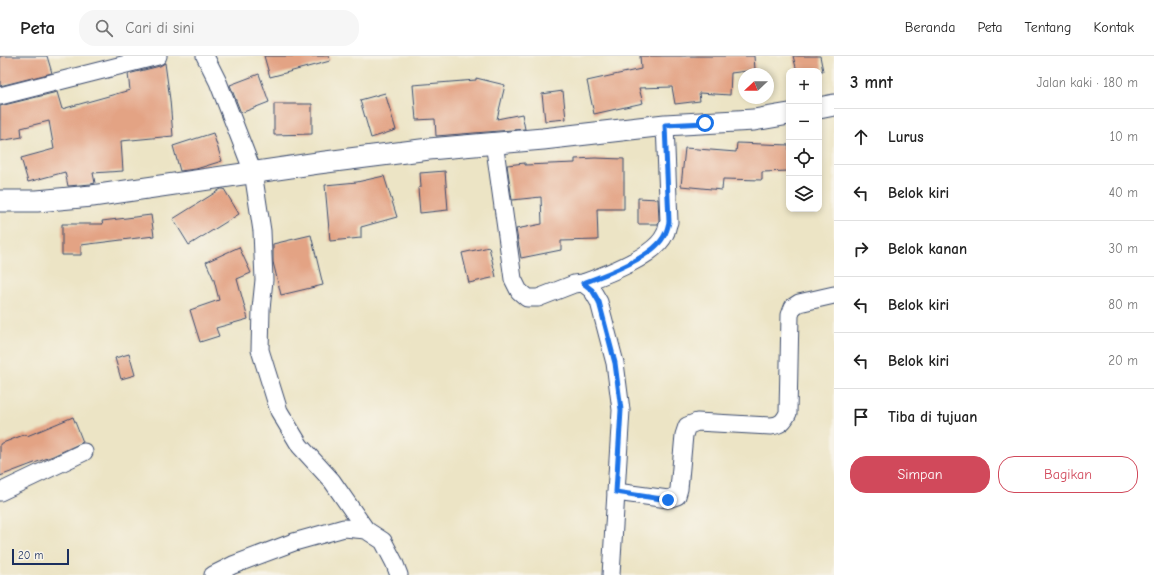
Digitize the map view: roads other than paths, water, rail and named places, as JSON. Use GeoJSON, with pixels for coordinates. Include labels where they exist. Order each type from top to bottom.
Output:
{"type":"FeatureCollection","features":[{"type":"Feature","properties":{"kind":"street"},"geometry":{"type":"LineString","coordinates":[[0,96],[158,56]]}},
{"type":"Feature","properties":{"kind":"street"},"geometry":{"type":"LineString","coordinates":[[205,56],[218,82],[253,172],[262,231],[264,280],[261,309],[260,350],[279,411],[300,446],[332,481],[366,530],[383,542],[399,575]]}},
{"type":"Feature","properties":{"kind":"street"},"geometry":{"type":"LineString","coordinates":[[822,107],[834,105]]}},
{"type":"Feature","properties":{"kind":"street"},"geometry":{"type":"LineString","coordinates":[[0,201],[92,196],[371,156],[494,142],[558,138],[665,125],[754,120],[786,115]]}},
{"type":"Feature","properties":{"kind":"street"},"geometry":{"type":"LineString","coordinates":[[494,142],[513,279],[519,291],[527,298],[538,298],[574,284],[583,283],[636,261],[657,245],[665,235],[669,222],[665,125]]}},
{"type":"Feature","properties":{"kind":"street"},"geometry":{"type":"LineString","coordinates":[[583,283],[592,290],[599,302],[615,363],[621,410],[611,575]]}},
{"type":"Feature","properties":{"kind":"street"},"geometry":{"type":"LineString","coordinates":[[616,492],[668,500],[676,496],[680,489],[684,435],[687,426],[697,422],[771,426],[779,425],[785,420],[788,413],[790,315],[793,307],[799,303],[834,295]]}},
{"type":"Feature","properties":{"kind":"street"},"geometry":{"type":"LineString","coordinates":[[0,492],[84,452]]}},
{"type":"Feature","properties":{"kind":"street"},"geometry":{"type":"LineString","coordinates":[[213,575],[233,565],[294,542],[344,528],[366,530]]}}]}
